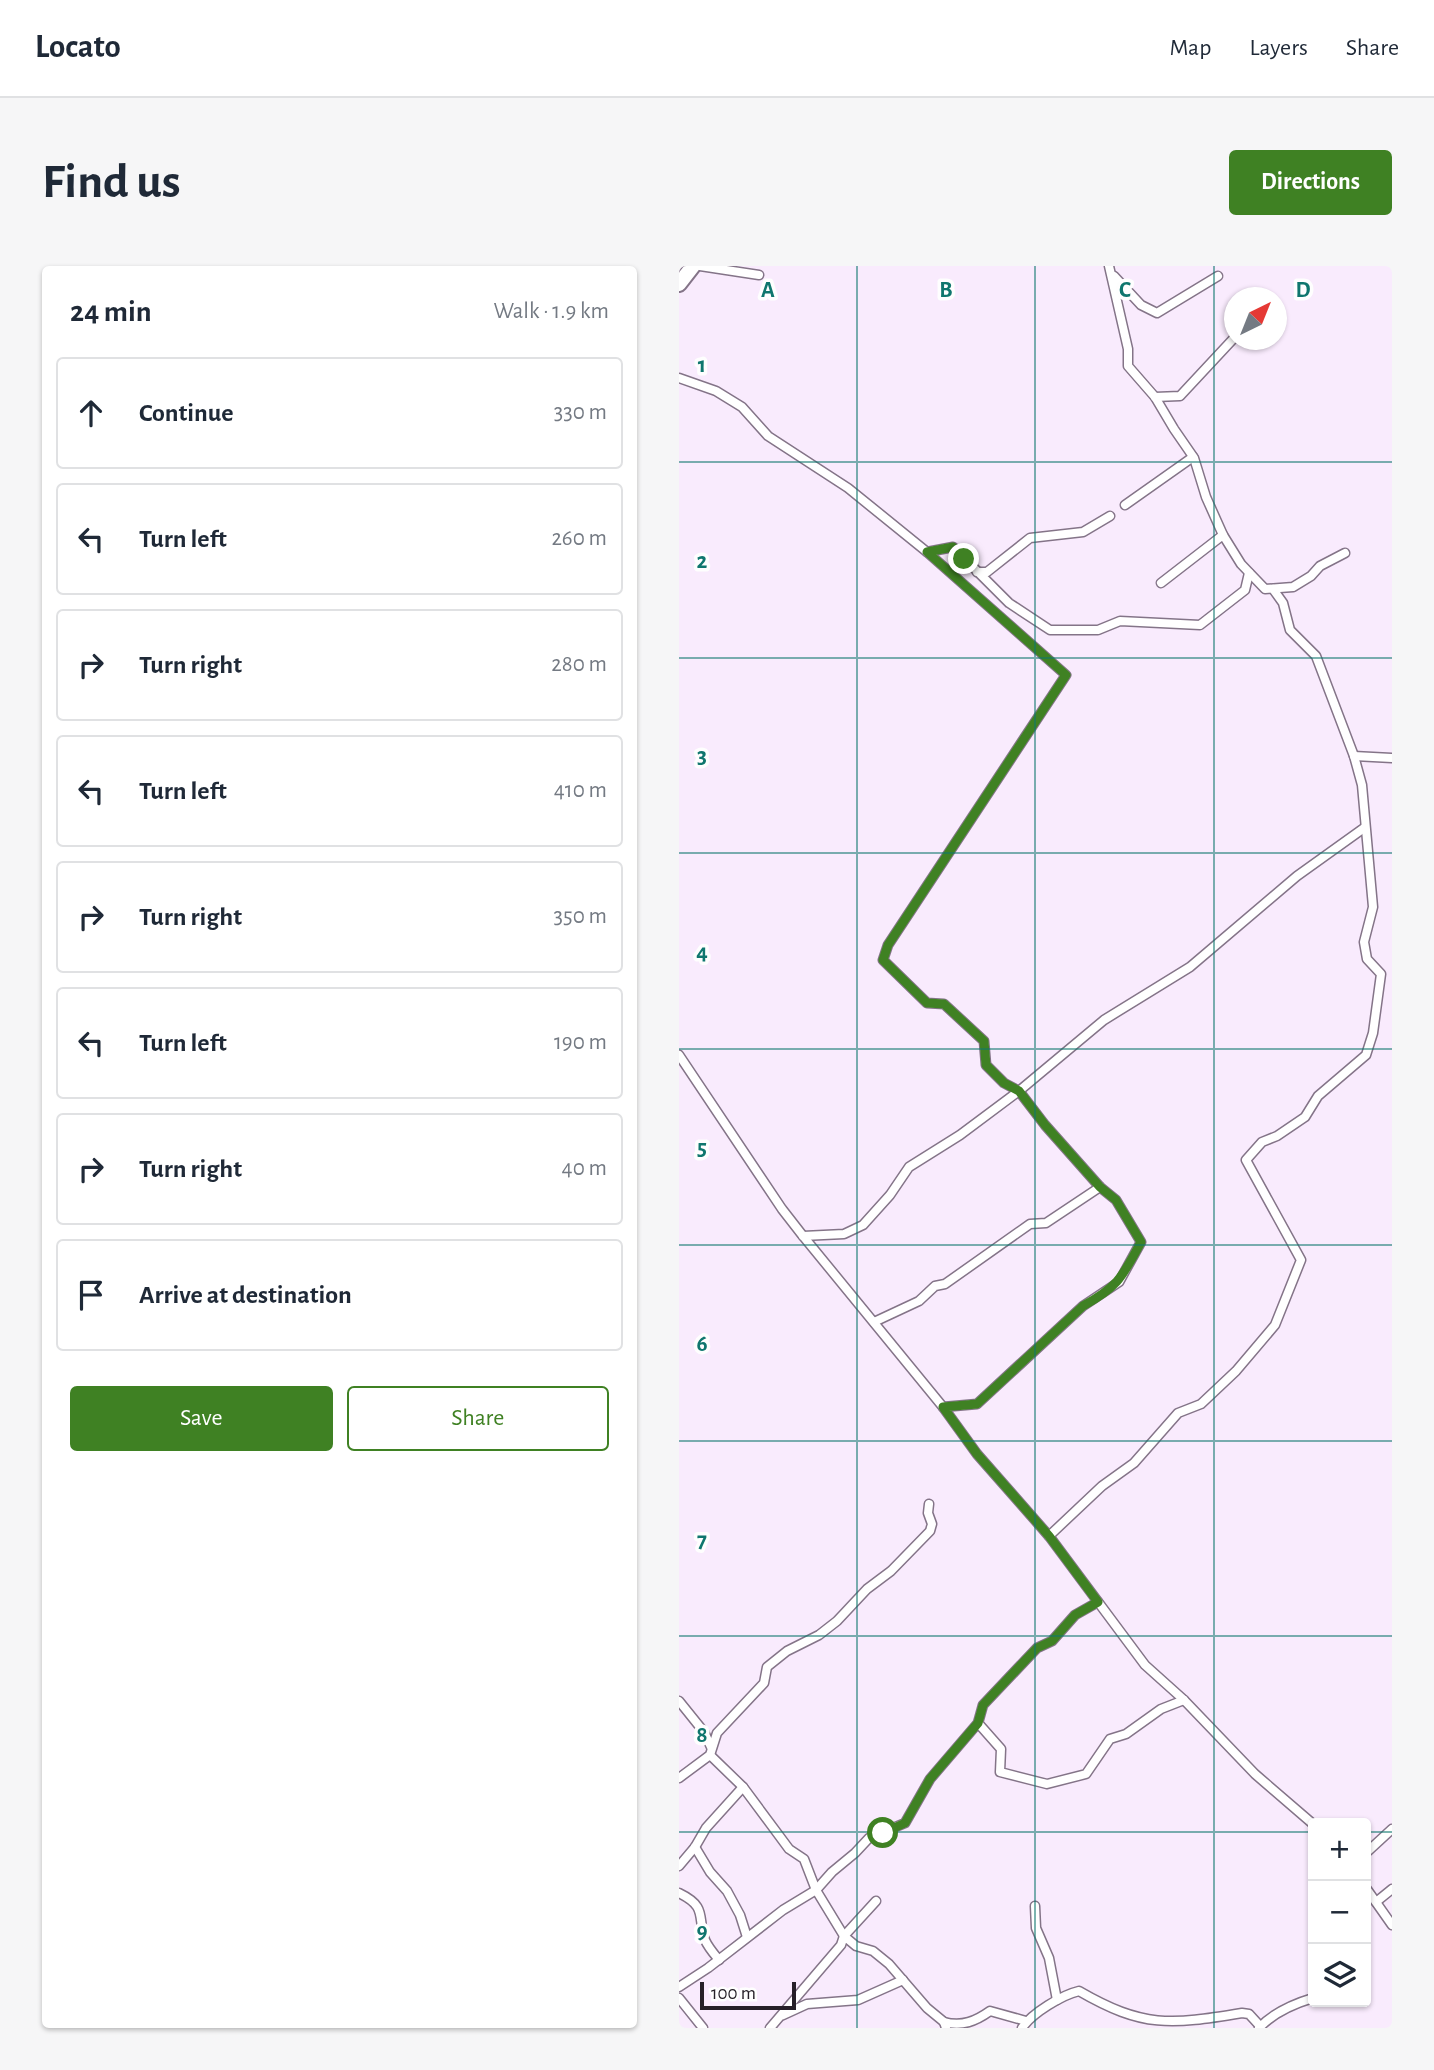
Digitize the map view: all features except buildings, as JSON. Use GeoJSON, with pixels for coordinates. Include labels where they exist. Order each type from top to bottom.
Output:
{"type":"FeatureCollection","features":[{"type":"Feature","properties":{"kind":"highway"},"geometry":{"type":"LineString","coordinates":[[679,284],[693,266]]}},
{"type":"Feature","properties":{"kind":"street"},"geometry":{"type":"LineString","coordinates":[[700,266],[759,275]]}},
{"type":"Feature","properties":{"kind":"street"},"geometry":{"type":"LineString","coordinates":[[1110,270],[1141,305],[1157,313],[1218,276]]}},
{"type":"Feature","properties":{"kind":"street"},"geometry":{"type":"LineString","coordinates":[[1110,270],[1128,349],[1128,366],[1155,397],[1192,457],[1223,535],[1241,564],[1265,589],[1293,587],[1311,576],[1320,566],[1345,553]]}},
{"type":"Feature","properties":{"kind":"street"},"geometry":{"type":"LineString","coordinates":[[1155,397],[1180,396],[1224,348]]}},
{"type":"Feature","properties":{"kind":"street"},"geometry":{"type":"LineString","coordinates":[[679,378],[716,391],[742,407],[768,436],[848,488],[927,552],[1066,675],[888,945],[883,960],[927,1003],[944,1004],[984,1041],[986,1065],[1004,1083],[1019,1091],[1100,1187],[1116,1200],[1141,1242],[1118,1282],[1083,1306],[977,1404],[943,1407]]}},
{"type":"Feature","properties":{"kind":"street"},"geometry":{"type":"LineString","coordinates":[[1125,505],[1192,457]]}},
{"type":"Feature","properties":{"kind":"street"},"geometry":{"type":"LineString","coordinates":[[977,572],[987,572],[1030,538],[1083,532],[1109,516]]}},
{"type":"Feature","properties":{"kind":"street"},"geometry":{"type":"LineString","coordinates":[[1161,583],[1223,535]]}},
{"type":"Feature","properties":{"kind":"street"},"geometry":{"type":"LineString","coordinates":[[927,552],[953,547],[1009,603],[1050,630],[1098,630],[1120,621],[1200,625],[1245,590],[1249,573]]}},
{"type":"Feature","properties":{"kind":"street"},"geometry":{"type":"LineString","coordinates":[[1049,1536],[1102,1486],[1134,1463],[1178,1413],[1201,1404],[1236,1371],[1275,1325],[1301,1261],[1246,1160],[1262,1142],[1277,1136],[1305,1117],[1318,1096],[1366,1055],[1373,1032],[1381,974],[1367,959],[1364,942],[1373,906],[1362,785],[1354,756],[1316,656],[1290,630],[1283,603],[1272,589]]}},
{"type":"Feature","properties":{"kind":"street"},"geometry":{"type":"LineString","coordinates":[[1354,756],[1392,758]]}},
{"type":"Feature","properties":{"kind":"street"},"geometry":{"type":"LineString","coordinates":[[803,1236],[844,1234],[863,1225],[890,1195],[909,1167],[960,1135],[1019,1091],[1104,1020],[1189,967],[1297,876],[1364,828]]}},
{"type":"Feature","properties":{"kind":"street"},"geometry":{"type":"LineString","coordinates":[[679,1055],[803,1236],[943,1407],[977,1454],[1049,1536],[1145,1665],[1184,1700],[1255,1773],[1308,1820]]}},
{"type":"Feature","properties":{"kind":"street"},"geometry":{"type":"LineString","coordinates":[[874,1322],[919,1301],[935,1286],[945,1284],[1031,1224],[1046,1223],[1100,1187]]}},
{"type":"Feature","properties":{"kind":"street"},"geometry":{"type":"LineString","coordinates":[[679,1778],[711,1751],[717,1733],[764,1683],[768,1667],[787,1651],[819,1635],[837,1621],[930,1531],[932,1524],[928,1513],[929,1504]]}},
{"type":"Feature","properties":{"kind":"street"},"geometry":{"type":"LineString","coordinates":[[679,1986],[783,1910],[816,1890],[869,1838],[905,1823],[930,1779],[978,1723],[983,1705],[1037,1648],[1052,1641],[1075,1615],[1098,1602]]}},
{"type":"Feature","properties":{"kind":"street"},"geometry":{"type":"LineString","coordinates":[[978,1723],[1001,1749],[1000,1772],[1047,1784],[1086,1773],[1109,1740],[1126,1734],[1161,1709],[1184,1700]]}},
{"type":"Feature","properties":{"kind":"street"},"geometry":{"type":"LineString","coordinates":[[679,1701],[704,1732],[711,1751],[743,1787],[789,1849],[804,1859],[816,1890],[845,1936],[856,1946],[873,1951],[945,2025],[977,2019],[990,2011],[1024,2024],[1057,2000],[1079,1992],[1113,2012],[1136,2020],[1163,2025],[1242,2013],[1249,2014],[1260,2027],[1292,2005],[1308,2000]]}},
{"type":"Feature","properties":{"kind":"street"},"geometry":{"type":"LineString","coordinates":[[679,1866],[706,1828],[743,1787]]}},
{"type":"Feature","properties":{"kind":"street"},"geometry":{"type":"LineString","coordinates":[[1371,1848],[1392,1829]]}},
{"type":"Feature","properties":{"kind":"street"},"geometry":{"type":"LineString","coordinates":[[695,1847],[710,1872],[727,1891],[740,1915],[747,1937]]}},
{"type":"Feature","properties":{"kind":"street"},"geometry":{"type":"LineString","coordinates":[[1376,1902],[1392,1889]]}},
{"type":"Feature","properties":{"kind":"street"},"geometry":{"type":"LineString","coordinates":[[679,1893],[688,1897],[701,1910],[706,1941],[719,1959]]}},
{"type":"Feature","properties":{"kind":"street"},"geometry":{"type":"LineString","coordinates":[[1371,1895],[1392,1925]]}},
{"type":"Feature","properties":{"kind":"street"},"geometry":{"type":"LineString","coordinates":[[770,2028],[876,1901]]}},
{"type":"Feature","properties":{"kind":"street"},"geometry":{"type":"LineString","coordinates":[[1035,1906],[1036,1928],[1049,1958],[1057,2000]]}},
{"type":"Feature","properties":{"kind":"street"},"geometry":{"type":"LineString","coordinates":[[780,2016],[807,2004],[858,2000],[903,1980]]}},
{"type":"Feature","properties":{"kind":"street"},"geometry":{"type":"LineString","coordinates":[[679,1998],[703,2028]]}},
{"type":"Feature","properties":{"kind":"route"},"geometry":{"type":"LineString","coordinates":[[883,1833],[905,1823],[930,1779],[978,1723],[983,1705],[1037,1648],[1052,1641],[1075,1615],[1098,1602],[1049,1536],[977,1454],[943,1407],[977,1404],[1065,1321],[1118,1282],[1141,1242],[1116,1200],[1100,1187],[1019,1091],[1004,1083],[986,1065],[984,1041],[944,1004],[927,1003],[883,960],[888,945],[1066,675],[927,552],[953,547],[964,559]]}}]}
